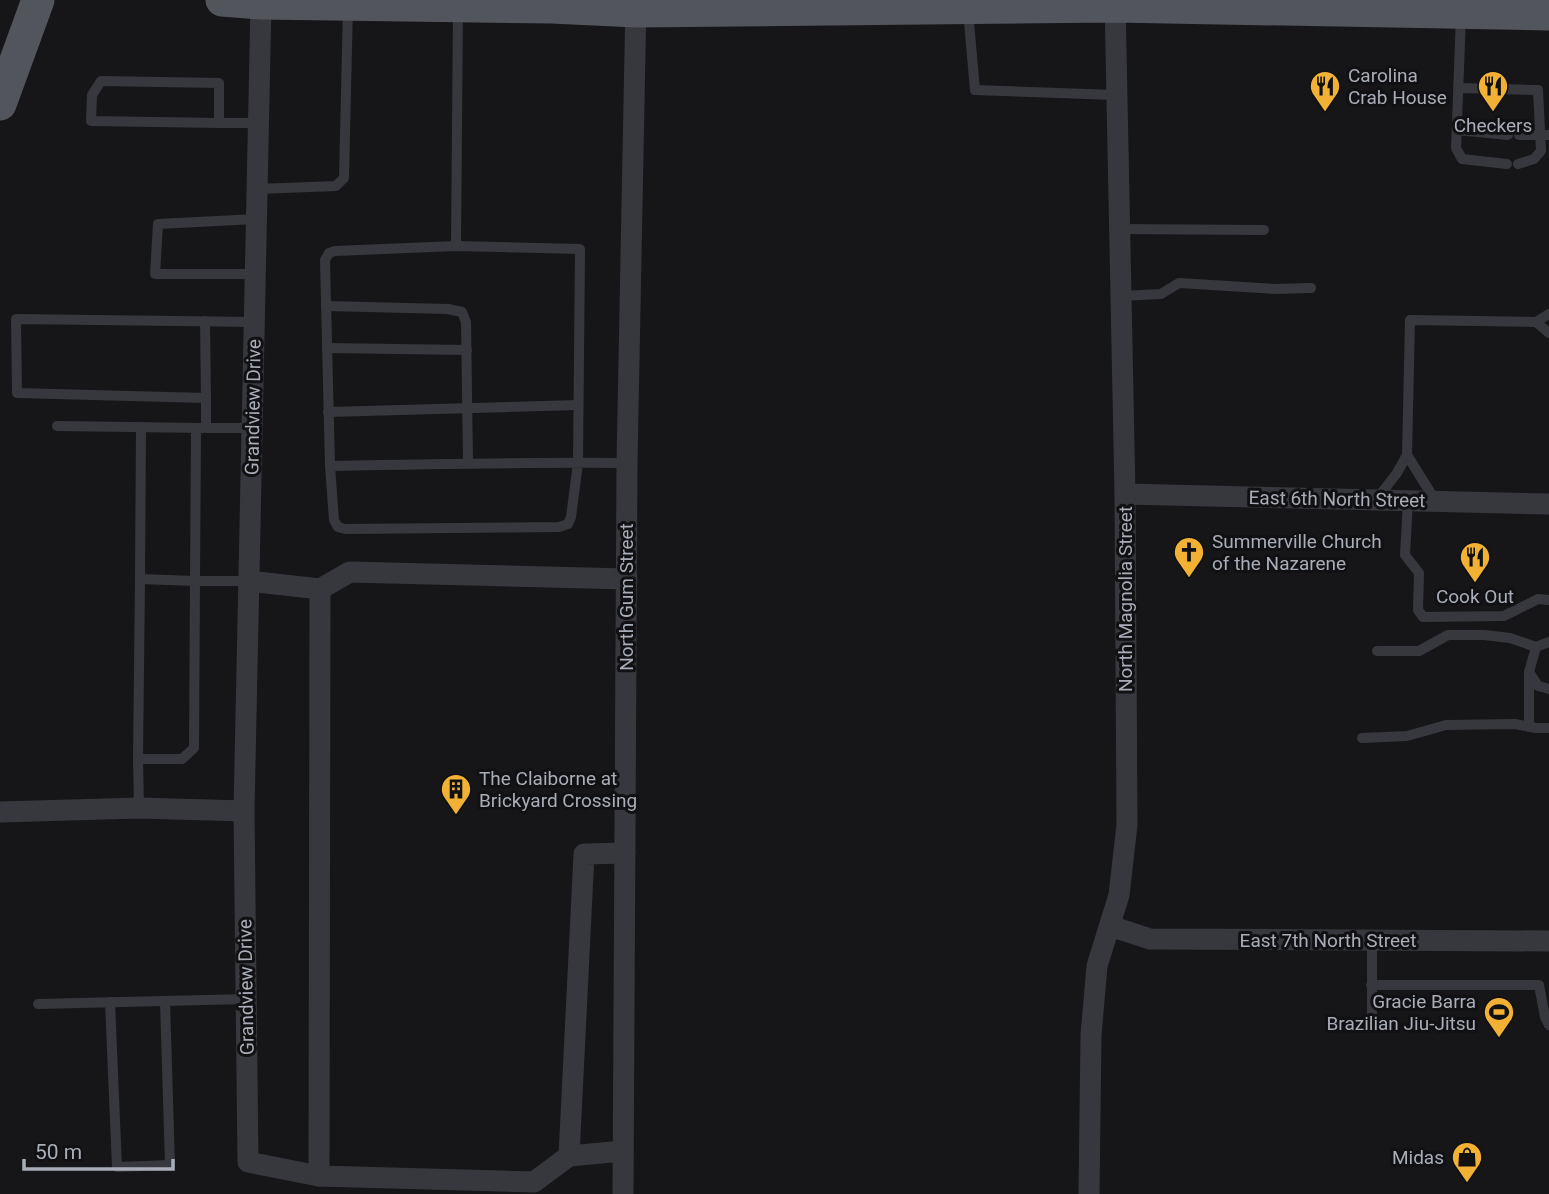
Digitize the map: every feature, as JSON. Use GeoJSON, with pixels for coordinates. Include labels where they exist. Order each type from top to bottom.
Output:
{"type":"FeatureCollection","features":[{"type":"Feature","properties":{"kind":"main road"},"geometry":{"type":"LineString","coordinates":[[0,104],[38,0]]}},
{"type":"Feature","properties":{"kind":"main road"},"geometry":{"type":"LineString","coordinates":[[222,0],[458,5],[910,4],[968,8],[1115,3],[1318,5],[1549,14]]}},
{"type":"Feature","properties":{"kind":"street","name":"Grandview Drive"},"geometry":{"type":"LineString","coordinates":[[241,1],[258,123],[244,811],[248,1162],[319,1176]]}},
{"type":"Feature","properties":{"kind":"street","name":"North Magnolia Street"},"geometry":{"type":"LineString","coordinates":[[1089,1194],[1091,1035],[1097,966],[1119,895],[1127,825],[1125,495],[1115,3]]}},
{"type":"Feature","properties":{"kind":"street","name":"North Gum Street"},"geometry":{"type":"LineString","coordinates":[[623,1194],[627,463],[636,6]]}},
{"type":"Feature","properties":{"kind":"street","name":"East 6th North Street"},"geometry":{"type":"LineString","coordinates":[[1125,495],[1549,504]]}},
{"type":"Feature","properties":{"kind":"street"},"geometry":{"type":"LineString","coordinates":[[250,581],[320,589],[350,572],[626,579]]}},
{"type":"Feature","properties":{"kind":"street"},"geometry":{"type":"LineString","coordinates":[[320,589],[319,1176],[534,1182],[569,1156],[623,1151]]}},
{"type":"Feature","properties":{"kind":"street"},"geometry":{"type":"LineString","coordinates":[[0,812],[139,808],[244,811]]}},
{"type":"Feature","properties":{"kind":"street"},"geometry":{"type":"LineString","coordinates":[[569,1156],[584,854],[625,853]]}},
{"type":"Feature","properties":{"kind":"street","name":"East 7th North Street"},"geometry":{"type":"LineString","coordinates":[[1110,926],[1150,939],[1549,941]]}},
{"type":"Feature","properties":{"kind":"lane"},"geometry":{"type":"LineString","coordinates":[[257,190],[336,186],[344,178],[348,4]]}},
{"type":"Feature","properties":{"kind":"lane"},"geometry":{"type":"LineString","coordinates":[[456,246],[458,5]]}},
{"type":"Feature","properties":{"kind":"lane"},"geometry":{"type":"LineString","coordinates":[[968,8],[975,90],[1116,95]]}},
{"type":"Feature","properties":{"kind":"lane"},"geometry":{"type":"LineString","coordinates":[[1460,88],[1538,90],[1545,135],[1541,151],[1534,159],[1512,164],[1462,159],[1456,148],[1461,12]]}},
{"type":"Feature","properties":{"kind":"lane"},"geometry":{"type":"LineString","coordinates":[[219,123],[219,83],[102,81],[92,95],[91,121],[219,123],[258,123]]}},
{"type":"Feature","properties":{"kind":"lane"},"geometry":{"type":"LineString","coordinates":[[1457,131],[1545,135]]}},
{"type":"Feature","properties":{"kind":"lane"},"geometry":{"type":"LineString","coordinates":[[256,274],[155,274],[158,224],[257,219]]}},
{"type":"Feature","properties":{"kind":"lane"},"geometry":{"type":"LineString","coordinates":[[1119,229],[1264,230]]}},
{"type":"Feature","properties":{"kind":"lane"},"geometry":{"type":"LineString","coordinates":[[456,246],[580,249],[578,463],[571,517],[568,524],[559,527],[338,527],[334,520],[330,466],[325,260],[329,253],[456,246]]}},
{"type":"Feature","properties":{"kind":"lane"},"geometry":{"type":"LineString","coordinates":[[1121,296],[1161,294],[1180,283],[1275,289],[1311,288]]}},
{"type":"Feature","properties":{"kind":"lane"},"geometry":{"type":"LineString","coordinates":[[326,306],[462,312],[466,322],[468,463]]}},
{"type":"Feature","properties":{"kind":"lane"},"geometry":{"type":"LineString","coordinates":[[1376,500],[1407,455],[1410,320],[1536,322],[1549,314]]}},
{"type":"Feature","properties":{"kind":"lane"},"geometry":{"type":"LineString","coordinates":[[206,398],[17,393],[16,319],[254,322]]}},
{"type":"Feature","properties":{"kind":"lane"},"geometry":{"type":"LineString","coordinates":[[138,759],[182,759],[194,748],[195,581],[201,428],[206,398],[205,321]]}},
{"type":"Feature","properties":{"kind":"lane"},"geometry":{"type":"LineString","coordinates":[[1536,322],[1549,333]]}},
{"type":"Feature","properties":{"kind":"lane"},"geometry":{"type":"LineString","coordinates":[[327,348],[467,350]]}},
{"type":"Feature","properties":{"kind":"lane"},"geometry":{"type":"LineString","coordinates":[[328,412],[578,405]]}},
{"type":"Feature","properties":{"kind":"lane"},"geometry":{"type":"LineString","coordinates":[[57,426],[252,428]]}},
{"type":"Feature","properties":{"kind":"lane"},"geometry":{"type":"LineString","coordinates":[[139,808],[141,427]]}},
{"type":"Feature","properties":{"kind":"lane"},"geometry":{"type":"LineString","coordinates":[[1407,455],[1436,502]]}},
{"type":"Feature","properties":{"kind":"lane"},"geometry":{"type":"LineString","coordinates":[[330,466],[627,463]]}},
{"type":"Feature","properties":{"kind":"lane"},"geometry":{"type":"LineString","coordinates":[[1408,501],[1405,555],[1419,573],[1418,610],[1423,617],[1504,616],[1538,600],[1549,600]]}},
{"type":"Feature","properties":{"kind":"lane"},"geometry":{"type":"LineString","coordinates":[[140,579],[250,581]]}},
{"type":"Feature","properties":{"kind":"lane"},"geometry":{"type":"LineString","coordinates":[[1377,651],[1419,651],[1448,635],[1484,635],[1536,647],[1549,642]]}},
{"type":"Feature","properties":{"kind":"lane"},"geometry":{"type":"LineString","coordinates":[[1530,727],[1529,673],[1536,647]]}},
{"type":"Feature","properties":{"kind":"lane"},"geometry":{"type":"LineString","coordinates":[[1529,673],[1538,686],[1549,689]]}},
{"type":"Feature","properties":{"kind":"lane"},"geometry":{"type":"LineString","coordinates":[[1362,738],[1407,736],[1446,725],[1515,724],[1549,728]]}},
{"type":"Feature","properties":{"kind":"lane"},"geometry":{"type":"LineString","coordinates":[[1371,940],[1371,1021]]}},
{"type":"Feature","properties":{"kind":"lane"},"geometry":{"type":"LineString","coordinates":[[1371,985],[1539,985],[1549,1025]]}},
{"type":"Feature","properties":{"kind":"lane"},"geometry":{"type":"LineString","coordinates":[[38,1004],[247,999]]}},
{"type":"Feature","properties":{"kind":"lane"},"geometry":{"type":"LineString","coordinates":[[110,1002],[117,1167],[170,1165],[166,1001]]}},
{"type":"Feature","properties":{"kind":"place","name":"Carolina Crab House"},"geometry":{"type":"Point","coordinates":[1325,113]}},
{"type":"Feature","properties":{"kind":"place","name":"Checkers"},"geometry":{"type":"Point","coordinates":[1493,113]}},
{"type":"Feature","properties":{"kind":"place","name":"Summerville Church of the Nazarene"},"geometry":{"type":"Point","coordinates":[1189,579]}},
{"type":"Feature","properties":{"kind":"place","name":"Cook Out"},"geometry":{"type":"Point","coordinates":[1475,584]}},
{"type":"Feature","properties":{"kind":"place","name":"The Claiborne at Brickyard Crossing"},"geometry":{"type":"Point","coordinates":[456,816]}},
{"type":"Feature","properties":{"kind":"place","name":"Gracie Barra Brazilian Jiu-Jitsu"},"geometry":{"type":"Point","coordinates":[1499,1039]}},
{"type":"Feature","properties":{"kind":"place","name":"Midas"},"geometry":{"type":"Point","coordinates":[1467,1184]}}]}
